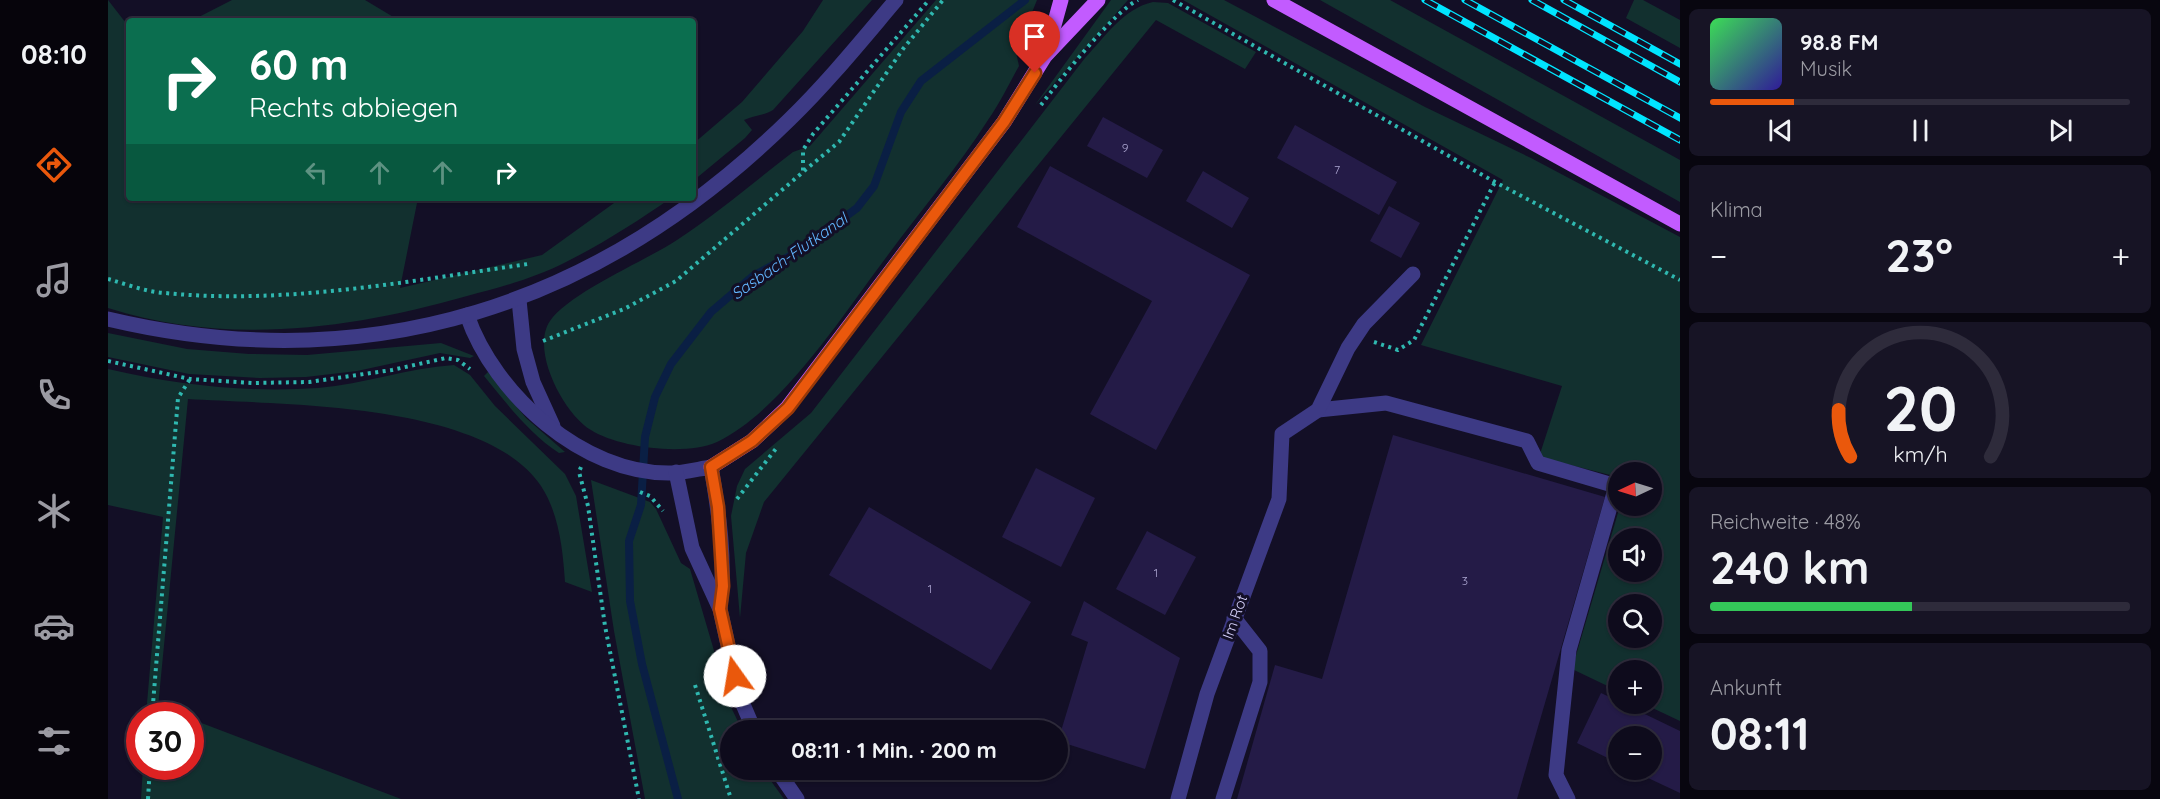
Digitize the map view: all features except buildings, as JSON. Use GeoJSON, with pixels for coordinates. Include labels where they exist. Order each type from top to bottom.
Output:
{"type":"FeatureCollection","features":[{"type":"Feature","properties":{"kind":"main road"},"geometry":{"type":"LineString","coordinates":[[1046,56],[1061,0]]}},
{"type":"Feature","properties":{"kind":"main road"},"geometry":{"type":"LineString","coordinates":[[711,467],[752,441],[788,408],[1004,122],[1046,56],[1098,0]]}},
{"type":"Feature","properties":{"kind":"main road"},"geometry":{"type":"LineString","coordinates":[[1274,0],[1680,224]]}},
{"type":"Feature","properties":{"kind":"street"},"geometry":{"type":"LineString","coordinates":[[696,199],[752,154],[790,118],[896,0]]}},
{"type":"Feature","properties":{"kind":"street"},"geometry":{"type":"LineString","coordinates":[[108,319],[183,334],[249,340],[317,342],[377,335],[467,315],[519,300],[570,278],[669,220],[693,201]]}},
{"type":"Feature","properties":{"kind":"street"},"geometry":{"type":"LineString","coordinates":[[1318,410],[1348,348],[1364,324],[1413,274]]}},
{"type":"Feature","properties":{"kind":"street"},"geometry":{"type":"LineString","coordinates":[[519,300],[525,349],[533,382],[556,432]]}},
{"type":"Feature","properties":{"kind":"street"},"geometry":{"type":"LineString","coordinates":[[467,315],[474,337],[523,403],[556,432],[587,453],[618,465],[673,472],[711,467],[718,507],[723,586],[720,609]]}},
{"type":"Feature","properties":{"kind":"street"},"geometry":{"type":"LineString","coordinates":[[1318,410],[1386,403],[1527,441],[1538,463],[1616,486],[1569,650],[1556,775],[1568,799]]}},
{"type":"Feature","properties":{"kind":"street","name":"Im Rot"},"geometry":{"type":"LineString","coordinates":[[1178,799],[1207,694],[1279,499],[1282,434],[1318,410]]}},
{"type":"Feature","properties":{"kind":"street"},"geometry":{"type":"LineString","coordinates":[[673,472],[692,548],[720,609],[739,695],[750,720]]}},
{"type":"Feature","properties":{"kind":"street"},"geometry":{"type":"LineString","coordinates":[[1223,799],[1260,682],[1260,651],[1234,618]]}},
{"type":"Feature","properties":{"kind":"street"},"geometry":{"type":"LineString","coordinates":[[784,780],[797,799]]}},
{"type":"Feature","properties":{"kind":"path"},"geometry":{"type":"LineString","coordinates":[[803,172],[803,150],[813,134],[929,0]]}},
{"type":"Feature","properties":{"kind":"path"},"geometry":{"type":"LineString","coordinates":[[525,349],[624,309],[676,281],[759,212],[839,142],[903,49],[943,0]]}},
{"type":"Feature","properties":{"kind":"path"},"geometry":{"type":"LineString","coordinates":[[1173,0],[1495,182],[1680,280]]}},
{"type":"Feature","properties":{"kind":"path"},"geometry":{"type":"LineString","coordinates":[[1357,335],[1398,350],[1414,340],[1495,182]]}},
{"type":"Feature","properties":{"kind":"path"},"geometry":{"type":"LineString","coordinates":[[108,279],[163,293],[250,297],[351,289],[528,264]]}},
{"type":"Feature","properties":{"kind":"path"},"geometry":{"type":"LineString","coordinates":[[108,362],[190,379],[252,383],[309,382],[392,370],[446,358],[458,360],[476,375]]}},
{"type":"Feature","properties":{"kind":"path"},"geometry":{"type":"LineString","coordinates":[[153,702],[178,398],[190,379]]}},
{"type":"Feature","properties":{"kind":"path"},"geometry":{"type":"LineString","coordinates":[[587,453],[579,472],[588,506],[605,627],[639,799]]}},
{"type":"Feature","properties":{"kind":"path"},"geometry":{"type":"LineString","coordinates":[[695,685],[731,799]]}},
{"type":"Feature","properties":{"kind":"path"},"geometry":{"type":"LineString","coordinates":[[148,799],[149,780]]}},
{"type":"Feature","properties":{"kind":"green space"},"geometry":{"type":"Polygon","coordinates":[[[108,0],[126,23],[126,201],[417,201],[400,288],[542,255],[617,201],[667,201],[606,240],[542,273],[480,293],[379,317],[288,329],[243,330],[197,327],[152,320],[108,308],[108,0]]]}},
{"type":"Feature","properties":{"kind":"green space"},"geometry":{"type":"Polygon","coordinates":[[[232,0],[365,0],[395,18],[197,18],[232,0]]]}},
{"type":"Feature","properties":{"kind":"green space"},"geometry":{"type":"Polygon","coordinates":[[[823,0],[872,0],[773,110],[744,120],[752,130],[696,179],[696,141],[742,102],[803,31],[823,0]]]}},
{"type":"Feature","properties":{"kind":"green space"},"geometry":{"type":"Polygon","coordinates":[[[936,0],[1037,0],[1016,52],[1019,66],[992,114],[950,175],[808,362],[764,409],[740,428],[717,442],[704,446],[671,449],[635,445],[603,436],[581,422],[561,396],[547,364],[544,348],[545,333],[550,321],[573,299],[677,240],[793,152],[810,146],[936,0]]]}},
{"type":"Feature","properties":{"kind":"green space"},"geometry":{"type":"Polygon","coordinates":[[[1111,0],[1128,0],[1035,105],[1111,0]]]}},
{"type":"Feature","properties":{"kind":"green space"},"geometry":{"type":"Polygon","coordinates":[[[1183,0],[1224,0],[1425,107],[1531,158],[1680,237],[1680,721],[1662,712],[1662,660],[1608,660],[1608,686],[1572,669],[1608,547],[1608,582],[1662,582],[1662,528],[1614,528],[1617,516],[1662,516],[1662,462],[1608,462],[1608,474],[1539,457],[1562,386],[1421,345],[1503,180],[1183,0]]]}},
{"type":"Feature","properties":{"kind":"green space"},"geometry":{"type":"Polygon","coordinates":[[[1320,0],[1390,0],[1680,160],[1680,202],[1320,0]]]}},
{"type":"Feature","properties":{"kind":"green space"},"geometry":{"type":"Polygon","coordinates":[[[1634,0],[1643,0],[1680,20],[1680,48],[1626,18],[1634,0]]]}},
{"type":"Feature","properties":{"kind":"green space"},"geometry":{"type":"Polygon","coordinates":[[[1153,2],[1168,3],[1256,52],[1245,69],[1156,20],[764,502],[746,553],[740,618],[731,516],[737,486],[745,469],[811,413],[1085,58],[1124,17],[1133,10],[1153,2]]]}},
{"type":"Feature","properties":{"kind":"green space"},"geometry":{"type":"Polygon","coordinates":[[[108,333],[187,349],[249,354],[307,355],[441,343],[474,356],[470,358],[440,353],[357,371],[306,377],[260,378],[189,374],[108,357],[108,333]]]}},
{"type":"Feature","properties":{"kind":"green space"},"geometry":{"type":"Polygon","coordinates":[[[454,365],[470,375],[495,406],[565,474],[576,496],[592,592],[565,582],[556,520],[541,486],[513,458],[475,437],[429,423],[378,413],[274,403],[188,399],[158,702],[147,702],[163,517],[108,505],[108,369],[212,386],[291,389],[335,386],[454,365]]]}},
{"type":"Feature","properties":{"kind":"green space"},"geometry":{"type":"Polygon","coordinates":[[[488,372],[526,418],[565,452],[559,453],[528,427],[484,376],[488,372]]]}},
{"type":"Feature","properties":{"kind":"green space"},"geometry":{"type":"Polygon","coordinates":[[[591,480],[650,502],[656,509],[681,563],[690,569],[730,705],[737,720],[720,720],[720,780],[770,780],[784,799],[645,799],[614,631],[591,480]]]}},
{"type":"Feature","properties":{"kind":"green space"},"geometry":{"type":"Polygon","coordinates":[[[204,724],[401,799],[141,799],[142,780],[204,780],[204,724]]]}},
{"type":"Feature","properties":{"kind":"waterway","name":"Sasbach-Flutkanal"},"geometry":{"type":"LineString","coordinates":[[678,799],[642,664],[630,601],[629,541],[641,505],[645,437],[655,397],[671,364],[711,312],[753,276],[799,251],[857,208],[874,186],[901,112],[921,81],[1025,0]]}},
{"type":"Feature","properties":{"kind":"railway"},"geometry":{"type":"LineString","coordinates":[[1425,0],[1680,140]]}},
{"type":"Feature","properties":{"kind":"railway"},"geometry":{"type":"LineString","coordinates":[[1465,0],[1680,118]]}},
{"type":"Feature","properties":{"kind":"railway"},"geometry":{"type":"LineString","coordinates":[[1532,0],[1680,82]]}},
{"type":"Feature","properties":{"kind":"railway"},"geometry":{"type":"LineString","coordinates":[[1564,0],[1680,64]]}},
{"type":"Feature","properties":{"kind":"route"},"geometry":{"type":"LineString","coordinates":[[735,676],[720,609],[723,586],[718,507],[711,467],[752,441],[788,408],[909,251],[1004,122],[1035,73]]}}]}
